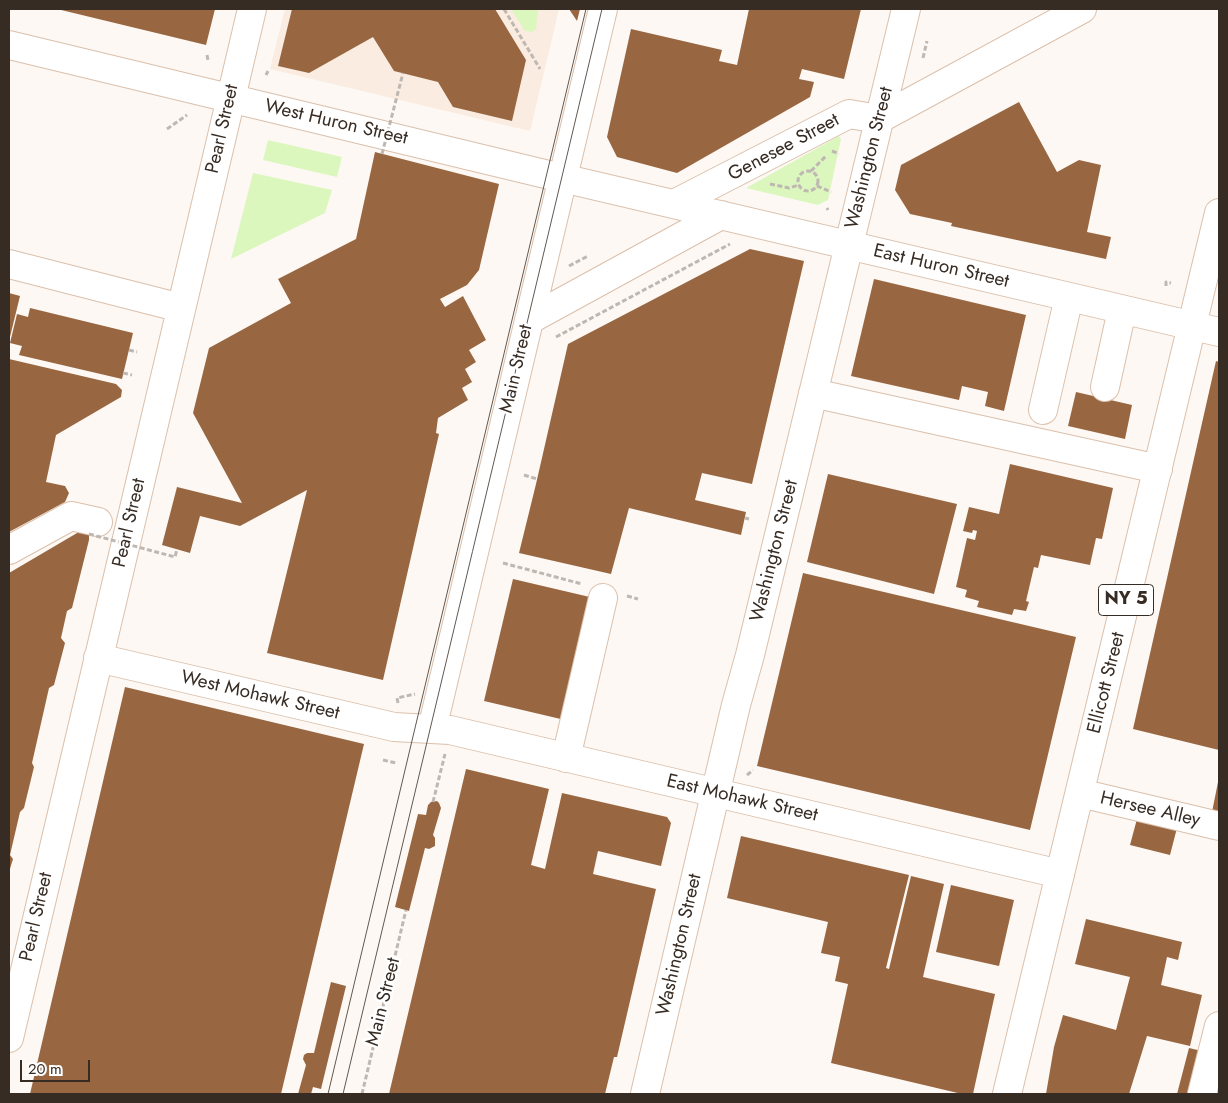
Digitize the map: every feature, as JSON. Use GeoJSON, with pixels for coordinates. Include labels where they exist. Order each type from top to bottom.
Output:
{"type":"FeatureCollection","features":[{"type":"Feature","properties":{"kind":"street","name":"Pearl Street"},"geometry":{"type":"LineString","coordinates":[[9,1038],[252,9]]}},
{"type":"Feature","properties":{"kind":"street","name":"Main Street"},"geometry":{"type":"LineString","coordinates":[[430,729],[551,175],[585,9]]}},
{"type":"Feature","properties":{"kind":"street","name":"Main Street"},"geometry":{"type":"LineString","coordinates":[[430,729],[529,320],[551,175],[603,9]]}},
{"type":"Feature","properties":{"kind":"street","name":"Washington Street"},"geometry":{"type":"LineString","coordinates":[[645,1094],[736,705],[906,9]]}},
{"type":"Feature","properties":{"kind":"street"},"geometry":{"type":"LineString","coordinates":[[879,119],[1082,9]]}},
{"type":"Feature","properties":{"kind":"street","name":"West Huron Street"},"geometry":{"type":"LineString","coordinates":[[9,45],[551,175]]}},
{"type":"Feature","properties":{"kind":"street","name":"Genesee Street"},"geometry":{"type":"LineString","coordinates":[[674,204],[849,114],[879,119]]}},
{"type":"Feature","properties":{"kind":"street","name":"East Huron Street"},"geometry":{"type":"LineString","coordinates":[[551,175],[1219,332]]}},
{"type":"Feature","properties":{"kind":"street","name":"Ellicott Street"},"geometry":{"type":"LineString","coordinates":[[1007,1094],[1219,213]]}},
{"type":"Feature","properties":{"kind":"street"},"geometry":{"type":"LineString","coordinates":[[529,320],[721,215]]}},
{"type":"Feature","properties":{"kind":"street"},"geometry":{"type":"LineString","coordinates":[[9,264],[181,308]]}},
{"type":"Feature","properties":{"kind":"street"},"geometry":{"type":"LineString","coordinates":[[1043,410],[1069,297]]}},
{"type":"Feature","properties":{"kind":"street"},"geometry":{"type":"LineString","coordinates":[[1106,387],[1122,310]]}},
{"type":"Feature","properties":{"kind":"street"},"geometry":{"type":"LineString","coordinates":[[813,393],[1158,469]]}},
{"type":"Feature","properties":{"kind":"street"},"geometry":{"type":"LineString","coordinates":[[9,550],[71,516],[94,528]]}},
{"type":"Feature","properties":{"kind":"street"},"geometry":{"type":"LineString","coordinates":[[566,758],[604,593]]}},
{"type":"Feature","properties":{"kind":"street","name":"West Mohawk Street"},"geometry":{"type":"LineString","coordinates":[[98,658],[394,728],[430,729]]}},
{"type":"Feature","properties":{"kind":"street","name":"East Mohawk Street"},"geometry":{"type":"LineString","coordinates":[[430,729],[566,758],[1060,874]]}},
{"type":"Feature","properties":{"kind":"street","name":"Hersee Alley"},"geometry":{"type":"LineString","coordinates":[[1080,793],[1219,826]]}},
{"type":"Feature","properties":{"kind":"street"},"geometry":{"type":"LineString","coordinates":[[1202,1094],[1219,1026]]}},
{"type":"Feature","properties":{"kind":"path"},"geometry":{"type":"LineString","coordinates":[[504,9],[540,69]]}},
{"type":"Feature","properties":{"kind":"path"},"geometry":{"type":"LineString","coordinates":[[922,61],[927,41]]}},
{"type":"Feature","properties":{"kind":"path"},"geometry":{"type":"LineString","coordinates":[[207,55],[208,60]]}},
{"type":"Feature","properties":{"kind":"path"},"geometry":{"type":"LineString","coordinates":[[382,154],[403,73]]}},
{"type":"Feature","properties":{"kind":"path"},"geometry":{"type":"LineString","coordinates":[[168,129],[193,110]]}},
{"type":"Feature","properties":{"kind":"path"},"geometry":{"type":"LineString","coordinates":[[811,171],[831,150]]}},
{"type":"Feature","properties":{"kind":"path"},"geometry":{"type":"LineString","coordinates":[[805,171],[811,171],[818,177],[817,186],[810,191],[804,190],[799,185],[800,174],[805,171]]}},
{"type":"Feature","properties":{"kind":"path"},"geometry":{"type":"LineString","coordinates":[[767,184],[789,188],[799,185]]}},
{"type":"Feature","properties":{"kind":"path"},"geometry":{"type":"LineString","coordinates":[[817,186],[830,192]]}},
{"type":"Feature","properties":{"kind":"path"},"geometry":{"type":"LineString","coordinates":[[556,337],[734,242]]}},
{"type":"Feature","properties":{"kind":"path"},"geometry":{"type":"LineString","coordinates":[[1166,286],[1166,282],[1171,282]]}},
{"type":"Feature","properties":{"kind":"path"},"geometry":{"type":"LineString","coordinates":[[129,350],[137,352]]}},
{"type":"Feature","properties":{"kind":"path"},"geometry":{"type":"LineString","coordinates":[[123,373],[132,375]]}},
{"type":"Feature","properties":{"kind":"path"},"geometry":{"type":"LineString","coordinates":[[524,476],[538,479]]}},
{"type":"Feature","properties":{"kind":"path"},"geometry":{"type":"LineString","coordinates":[[745,518],[749,519]]}},
{"type":"Feature","properties":{"kind":"path"},"geometry":{"type":"LineString","coordinates":[[94,528],[175,557],[177,549]]}},
{"type":"Feature","properties":{"kind":"path"},"geometry":{"type":"LineString","coordinates":[[503,563],[604,593],[638,599]]}},
{"type":"Feature","properties":{"kind":"path"},"geometry":{"type":"LineString","coordinates":[[397,698],[416,694]]}},
{"type":"Feature","properties":{"kind":"path"},"geometry":{"type":"LineString","coordinates":[[430,729],[433,802]]}},
{"type":"Feature","properties":{"kind":"path"},"geometry":{"type":"LineString","coordinates":[[383,760],[396,763]]}},
{"type":"Feature","properties":{"kind":"path","name":"Main Street"},"geometry":{"type":"LineString","coordinates":[[362,1094],[406,910]]}},
{"type":"Feature","properties":{"kind":"shaded area"},"geometry":{"type":"Polygon","coordinates":[[[285,9],[559,9],[530,131],[270,69],[285,9]]]}},
{"type":"Feature","properties":{"kind":"green space"},"geometry":{"type":"Polygon","coordinates":[[[511,9],[538,9],[536,29],[532,32],[525,31],[511,9]]]}},
{"type":"Feature","properties":{"kind":"green space"},"geometry":{"type":"Polygon","coordinates":[[[839,136],[841,139],[828,200],[818,205],[746,188],[839,136]]]}},
{"type":"Feature","properties":{"kind":"green space"},"geometry":{"type":"Polygon","coordinates":[[[268,140],[342,157],[337,177],[263,160],[268,140]]]}},
{"type":"Feature","properties":{"kind":"green space"},"geometry":{"type":"Polygon","coordinates":[[[253,173],[332,190],[325,213],[231,259],[253,173]]]}},
{"type":"Feature","properties":{"kind":"building"},"geometry":{"type":"Polygon","coordinates":[[[57,9],[215,9],[206,45],[57,9]]]}},
{"type":"Feature","properties":{"kind":"building"},"geometry":{"type":"Polygon","coordinates":[[[292,9],[495,9],[526,60],[512,121],[453,107],[438,82],[394,71],[373,37],[309,73],[278,66],[292,9]]]}},
{"type":"Feature","properties":{"kind":"building"},"geometry":{"type":"Polygon","coordinates":[[[569,9],[580,9],[577,21],[569,9]]]}},
{"type":"Feature","properties":{"kind":"building"},"geometry":{"type":"Polygon","coordinates":[[[749,9],[861,9],[844,79],[802,69],[799,79],[814,82],[810,97],[677,173],[617,157],[607,137],[631,29],[722,50],[719,61],[737,65],[749,9]]]}},
{"type":"Feature","properties":{"kind":"building"},"geometry":{"type":"Polygon","coordinates":[[[1019,102],[1057,172],[1079,160],[1101,165],[1087,232],[1111,237],[1106,259],[951,226],[952,223],[910,214],[895,190],[901,165],[1019,102]]]}},
{"type":"Feature","properties":{"kind":"building"},"geometry":{"type":"Polygon","coordinates":[[[375,152],[499,184],[479,270],[467,285],[440,299],[445,307],[463,296],[486,340],[469,350],[476,362],[465,369],[472,382],[462,388],[468,400],[438,418],[436,433],[439,434],[383,680],[267,653],[307,490],[240,526],[200,516],[190,553],[162,545],[177,487],[242,503],[193,413],[209,348],[291,303],[278,279],[356,239],[375,152]]]}},
{"type":"Feature","properties":{"kind":"building"},"geometry":{"type":"Polygon","coordinates":[[[750,249],[804,261],[752,484],[702,473],[695,500],[746,512],[741,535],[629,508],[611,574],[519,553],[568,344],[750,249]]]}},
{"type":"Feature","properties":{"kind":"building"},"geometry":{"type":"Polygon","coordinates":[[[874,279],[1026,315],[1004,411],[985,406],[988,392],[962,386],[959,400],[851,376],[874,279]]]}},
{"type":"Feature","properties":{"kind":"building"},"geometry":{"type":"Polygon","coordinates":[[[9,293],[20,296],[9,341],[9,293]]]}},
{"type":"Feature","properties":{"kind":"building"},"geometry":{"type":"Polygon","coordinates":[[[30,308],[133,333],[122,379],[19,355],[22,346],[10,343],[17,314],[28,317],[30,308]]]}},
{"type":"Feature","properties":{"kind":"building"},"geometry":{"type":"Polygon","coordinates":[[[9,359],[116,384],[122,390],[121,397],[56,435],[46,482],[65,486],[69,493],[65,502],[9,532],[9,359]]]}},
{"type":"Feature","properties":{"kind":"building"},"geometry":{"type":"Polygon","coordinates":[[[1216,361],[1219,362],[1219,750],[1133,729],[1216,361]]]}},
{"type":"Feature","properties":{"kind":"building"},"geometry":{"type":"Polygon","coordinates":[[[1076,392],[1132,405],[1125,439],[1068,426],[1076,392]]]}},
{"type":"Feature","properties":{"kind":"building"},"geometry":{"type":"Polygon","coordinates":[[[1010,464],[1113,488],[1102,539],[1096,538],[1090,565],[1041,555],[1038,568],[1034,567],[1026,601],[1029,602],[1026,611],[1014,609],[1012,615],[977,607],[979,601],[965,597],[967,590],[956,587],[967,538],[975,540],[977,531],[973,530],[972,533],[963,531],[969,507],[999,514],[1010,464]]]}},
{"type":"Feature","properties":{"kind":"building"},"geometry":{"type":"Polygon","coordinates":[[[828,474],[957,504],[934,594],[807,562],[828,474]]]}},
{"type":"Feature","properties":{"kind":"building"},"geometry":{"type":"Polygon","coordinates":[[[89,526],[89,540],[72,608],[67,611],[61,638],[65,643],[54,685],[49,688],[32,763],[34,767],[24,808],[20,812],[10,855],[13,859],[9,872],[9,573],[89,526]]]}},
{"type":"Feature","properties":{"kind":"building"},"geometry":{"type":"Polygon","coordinates":[[[803,573],[1076,637],[1030,830],[757,766],[803,573]]]}},
{"type":"Feature","properties":{"kind":"building"},"geometry":{"type":"Polygon","coordinates":[[[513,579],[594,598],[565,720],[484,701],[513,579]]]}},
{"type":"Feature","properties":{"kind":"building"},"geometry":{"type":"Polygon","coordinates":[[[125,687],[364,744],[281,1094],[30,1094],[125,687]]]}},
{"type":"Feature","properties":{"kind":"building"},"geometry":{"type":"Polygon","coordinates":[[[466,769],[549,789],[531,865],[545,869],[562,793],[667,817],[671,823],[661,866],[598,851],[593,874],[656,889],[617,1057],[614,1057],[605,1094],[389,1094],[466,769]]]}},
{"type":"Feature","properties":{"kind":"building"},"geometry":{"type":"Polygon","coordinates":[[[1219,782],[1219,813],[1212,812],[1219,782]]]}},
{"type":"Feature","properties":{"kind":"building"},"geometry":{"type":"Polygon","coordinates":[[[437,801],[441,808],[433,835],[435,846],[429,849],[425,848],[409,911],[395,907],[418,814],[426,815],[428,805],[431,802],[437,801]]]}},
{"type":"Feature","properties":{"kind":"building"},"geometry":{"type":"Polygon","coordinates":[[[1137,819],[1177,828],[1170,855],[1130,845],[1137,819]]]}},
{"type":"Feature","properties":{"kind":"building"},"geometry":{"type":"Polygon","coordinates":[[[741,836],[909,875],[886,968],[889,969],[911,876],[944,884],[923,977],[995,994],[973,1094],[962,1094],[831,1063],[848,984],[835,981],[840,957],[821,953],[828,922],[727,898],[741,836]]]}},
{"type":"Feature","properties":{"kind":"building"},"geometry":{"type":"Polygon","coordinates":[[[951,885],[1014,900],[999,966],[936,952],[951,885]]]}},
{"type":"Feature","properties":{"kind":"building"},"geometry":{"type":"Polygon","coordinates":[[[1086,919],[1182,942],[1178,960],[1167,957],[1161,985],[1202,995],[1190,1046],[1147,1036],[1129,1094],[1046,1094],[1054,1047],[1063,1015],[1116,1030],[1130,977],[1075,964],[1086,919]]]}},
{"type":"Feature","properties":{"kind":"building"},"geometry":{"type":"Polygon","coordinates":[[[331,982],[346,986],[321,1089],[313,1087],[311,1094],[298,1094],[306,1065],[303,1059],[304,1055],[314,1053],[331,982]]]}},
{"type":"Feature","properties":{"kind":"building"},"geometry":{"type":"Polygon","coordinates":[[[1189,1048],[1206,1052],[1196,1094],[1177,1094],[1189,1048]]]}},
{"type":"Feature","properties":{"kind":"tram line"},"geometry":{"type":"LineString","coordinates":[[328,1094],[586,9]]}},
{"type":"Feature","properties":{"kind":"tram line"},"geometry":{"type":"LineString","coordinates":[[343,1094],[602,9]]}}]}
